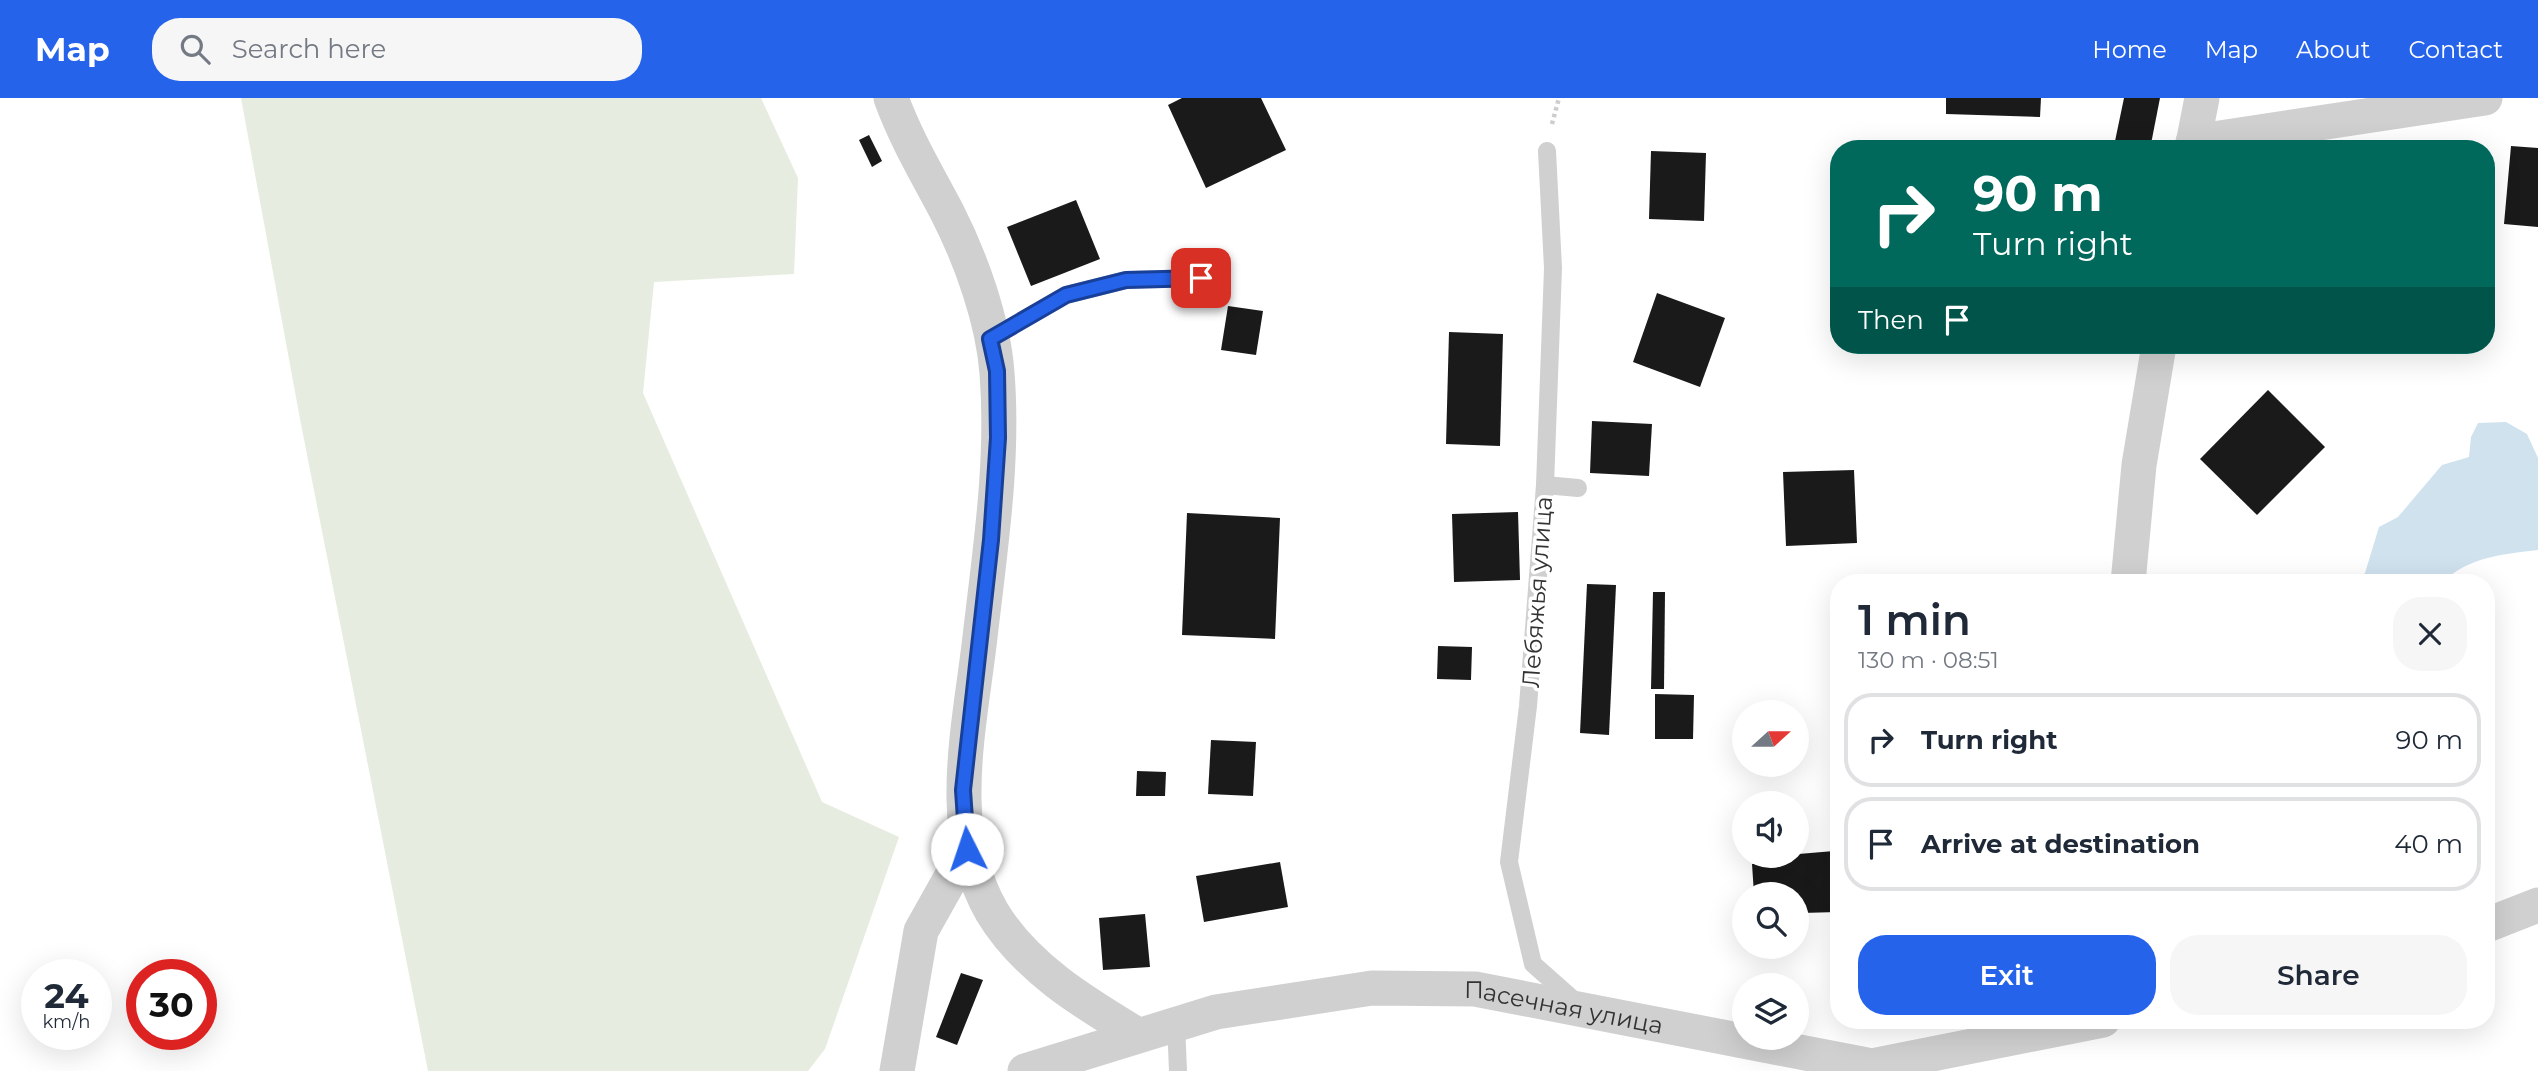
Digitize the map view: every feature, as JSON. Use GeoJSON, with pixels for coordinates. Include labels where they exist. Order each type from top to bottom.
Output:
{"type":"FeatureCollection","features":[{"type":"Feature","properties":{"kind":"street"},"geometry":{"type":"LineString","coordinates":[[891,98],[902,128],[967,257],[997,371],[998,438],[991,540],[963,790],[967,849],[992,911],[1011,937],[1051,977],[1136,1034]]}},
{"type":"Feature","properties":{"kind":"street"},"geometry":{"type":"LineString","coordinates":[[2193,140],[2202,98]]}},
{"type":"Feature","properties":{"kind":"street"},"geometry":{"type":"LineString","coordinates":[[2229,140],[2485,98]]}},
{"type":"Feature","properties":{"kind":"street"},"geometry":{"type":"LineString","coordinates":[[2129,574],[2139,465],[2158,354]]}},
{"type":"Feature","properties":{"kind":"street"},"geometry":{"type":"LineString","coordinates":[[897,1071],[921,931],[967,849]]}},
{"type":"Feature","properties":{"kind":"street"},"geometry":{"type":"LineString","coordinates":[[2495,922],[2538,905]]}},
{"type":"Feature","properties":{"kind":"street","name":"Пасечная улица"},"geometry":{"type":"LineString","coordinates":[[1026,1071],[1136,1034],[1216,1012],[1371,988],[1475,989],[1582,1008],[1725,1040],[1872,1066],[2058,1029]]}},
{"type":"Feature","properties":{"kind":"lane","name":"Лебяжья улица"},"geometry":{"type":"LineString","coordinates":[[1547,151],[1553,268],[1545,485],[1528,706],[1509,862],[1533,964],[1582,1008]]}},
{"type":"Feature","properties":{"kind":"lane"},"geometry":{"type":"LineString","coordinates":[[990,339],[1066,295],[1126,280],[1201,278]]}},
{"type":"Feature","properties":{"kind":"lane"},"geometry":{"type":"LineString","coordinates":[[1545,485],[1578,488]]}},
{"type":"Feature","properties":{"kind":"lane"},"geometry":{"type":"LineString","coordinates":[[1176,1023],[1178,1071]]}},
{"type":"Feature","properties":{"kind":"shaded area"},"geometry":{"type":"Polygon","coordinates":[[[241,98],[761,98],[798,178],[794,274],[654,282],[643,393],[822,802],[899,837],[825,1049],[808,1071],[428,1071],[300,419],[241,98]]]}},
{"type":"Feature","properties":{"kind":"water"},"geometry":{"type":"Polygon","coordinates":[[[2506,422],[2527,434],[2538,458],[2538,550],[2487,558],[2452,574],[2364,574],[2379,527],[2398,517],[2442,465],[2469,457],[2471,437],[2478,423],[2506,422]]]}},
{"type":"Feature","properties":{"kind":"building"},"geometry":{"type":"Polygon","coordinates":[[[1182,98],[1261,98],[1286,150],[1206,188],[1168,105],[1182,98]]]}},
{"type":"Feature","properties":{"kind":"building"},"geometry":{"type":"Polygon","coordinates":[[[1946,98],[2041,98],[2040,117],[1946,114],[1946,98]]]}},
{"type":"Feature","properties":{"kind":"building"},"geometry":{"type":"Polygon","coordinates":[[[2124,98],[2160,98],[2152,140],[2115,140],[2124,98]]]}},
{"type":"Feature","properties":{"kind":"building"},"geometry":{"type":"Polygon","coordinates":[[[869,135],[882,161],[872,167],[859,140],[869,135]]]}},
{"type":"Feature","properties":{"kind":"building"},"geometry":{"type":"Polygon","coordinates":[[[2511,146],[2538,148],[2538,227],[2504,224],[2511,146]]]}},
{"type":"Feature","properties":{"kind":"building"},"geometry":{"type":"Polygon","coordinates":[[[1651,151],[1706,153],[1704,221],[1649,219],[1651,151]]]}},
{"type":"Feature","properties":{"kind":"building"},"geometry":{"type":"Polygon","coordinates":[[[1076,200],[1100,259],[1031,286],[1007,227],[1076,200]]]}},
{"type":"Feature","properties":{"kind":"building"},"geometry":{"type":"Polygon","coordinates":[[[1657,293],[1725,318],[1700,387],[1633,362],[1657,293]]]}},
{"type":"Feature","properties":{"kind":"building"},"geometry":{"type":"Polygon","coordinates":[[[1228,306],[1263,311],[1256,355],[1221,350],[1228,306]]]}},
{"type":"Feature","properties":{"kind":"building"},"geometry":{"type":"Polygon","coordinates":[[[1449,332],[1503,334],[1500,446],[1446,444],[1449,332]]]}},
{"type":"Feature","properties":{"kind":"building"},"geometry":{"type":"Polygon","coordinates":[[[2268,390],[2325,447],[2257,515],[2200,459],[2268,390]]]}},
{"type":"Feature","properties":{"kind":"building"},"geometry":{"type":"Polygon","coordinates":[[[1592,421],[1652,424],[1649,476],[1590,473],[1592,421]]]}},
{"type":"Feature","properties":{"kind":"building"},"geometry":{"type":"Polygon","coordinates":[[[1854,470],[1857,543],[1786,546],[1783,472],[1854,470]]]}},
{"type":"Feature","properties":{"kind":"building"},"geometry":{"type":"Polygon","coordinates":[[[1518,512],[1520,580],[1454,582],[1452,514],[1518,512]]]}},
{"type":"Feature","properties":{"kind":"building"},"geometry":{"type":"Polygon","coordinates":[[[1187,513],[1280,518],[1275,639],[1182,635],[1187,513]]]}},
{"type":"Feature","properties":{"kind":"building"},"geometry":{"type":"Polygon","coordinates":[[[1587,584],[1616,585],[1609,735],[1580,733],[1587,584]]]}},
{"type":"Feature","properties":{"kind":"building"},"geometry":{"type":"Polygon","coordinates":[[[1653,592],[1665,592],[1664,689],[1651,689],[1653,592]]]}},
{"type":"Feature","properties":{"kind":"building"},"geometry":{"type":"Polygon","coordinates":[[[1438,646],[1472,647],[1471,680],[1437,679],[1438,646]]]}},
{"type":"Feature","properties":{"kind":"building"},"geometry":{"type":"Polygon","coordinates":[[[1655,694],[1694,695],[1693,739],[1655,739],[1655,694]]]}},
{"type":"Feature","properties":{"kind":"building"},"geometry":{"type":"Polygon","coordinates":[[[1211,740],[1256,742],[1253,796],[1208,794],[1211,740]]]}},
{"type":"Feature","properties":{"kind":"building"},"geometry":{"type":"Polygon","coordinates":[[[1137,771],[1166,772],[1165,796],[1136,796],[1137,771]]]}},
{"type":"Feature","properties":{"kind":"building"},"geometry":{"type":"Polygon","coordinates":[[[1830,851],[1830,912],[1809,913],[1809,882],[1753,882],[1752,868],[1809,868],[1809,853],[1830,851]]]}},
{"type":"Feature","properties":{"kind":"building"},"geometry":{"type":"Polygon","coordinates":[[[1280,862],[1288,907],[1204,922],[1196,876],[1280,862]]]}},
{"type":"Feature","properties":{"kind":"building"},"geometry":{"type":"Polygon","coordinates":[[[1145,914],[1150,967],[1103,970],[1099,918],[1145,914]]]}},
{"type":"Feature","properties":{"kind":"building"},"geometry":{"type":"Polygon","coordinates":[[[961,973],[983,980],[957,1045],[936,1037],[961,973]]]}},
{"type":"Feature","properties":{"kind":"route"},"geometry":{"type":"LineString","coordinates":[[967,849],[963,790],[991,540],[998,438],[997,371],[990,339],[1066,295],[1126,280],[1201,278]]}}]}
